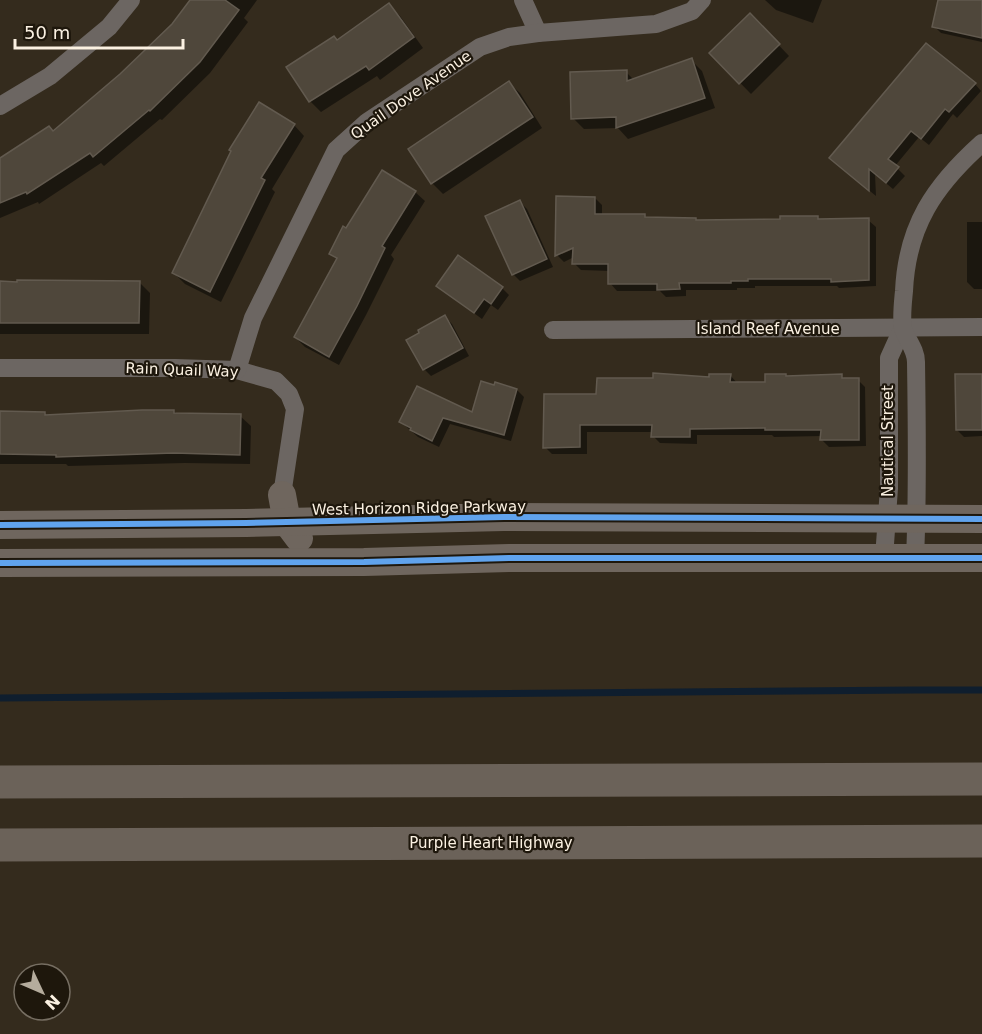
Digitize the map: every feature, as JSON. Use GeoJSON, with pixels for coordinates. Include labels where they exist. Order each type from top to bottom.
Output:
{"type":"FeatureCollection","features":[{"type":"Feature","properties":{"kind":"highway"},"geometry":{"type":"LineString","coordinates":[[0,782],[982,779]]}},
{"type":"Feature","properties":{"kind":"highway","name":"Purple Heart Highway"},"geometry":{"type":"LineString","coordinates":[[0,845],[982,841]]}},
{"type":"Feature","properties":{"kind":"main road","name":"West Horizon Ridge Parkway"},"geometry":{"type":"LineString","coordinates":[[0,525],[246,523],[285,509],[504,517],[982,519]]}},
{"type":"Feature","properties":{"kind":"main road"},"geometry":{"type":"LineString","coordinates":[[285,509],[301,540],[311,546],[364,562]]}},
{"type":"Feature","properties":{"kind":"main road"},"geometry":{"type":"LineString","coordinates":[[0,563],[364,562],[509,558],[982,558]]}},
{"type":"Feature","properties":{"kind":"street"},"geometry":{"type":"LineString","coordinates":[[0,106],[50,76],[109,27],[131,0]]}},
{"type":"Feature","properties":{"kind":"street"},"geometry":{"type":"LineString","coordinates":[[523,0],[538,33]]}},
{"type":"Feature","properties":{"kind":"street","name":"Quail Dove Avenue"},"geometry":{"type":"LineString","coordinates":[[237,370],[253,318],[336,150],[367,122],[480,47],[509,37],[538,33],[656,24],[692,11],[702,0]]}},
{"type":"Feature","properties":{"kind":"street","name":"Nautical Street"},"geometry":{"type":"LineString","coordinates":[[884,558],[889,488],[889,358],[903,327],[905,270],[914,234],[927,208],[942,184],[960,162],[982,143]]}},
{"type":"Feature","properties":{"kind":"street","name":"Nautical Street"},"geometry":{"type":"LineString","coordinates":[[903,327],[916,357],[917,519],[915,558]]}},
{"type":"Feature","properties":{"kind":"street","name":"Island Reef Avenue"},"geometry":{"type":"LineString","coordinates":[[553,330],[982,327]]}},
{"type":"Feature","properties":{"kind":"street","name":"Rain Quail Way"},"geometry":{"type":"LineString","coordinates":[[0,368],[237,370],[276,381],[290,394],[295,409],[285,509]]}},
{"type":"Feature","properties":{"kind":"building"},"geometry":{"type":"Polygon","coordinates":[[[190,0],[225,0],[239,10],[200,62],[150,111],[93,157],[90,153],[27,194],[26,192],[0,203],[0,158],[49,126],[53,131],[120,74],[172,24],[190,0]]]}},
{"type":"Feature","properties":{"kind":"building"},"geometry":{"type":"Polygon","coordinates":[[[938,0],[982,0],[982,38],[932,27],[938,0]]]}},
{"type":"Feature","properties":{"kind":"building"},"geometry":{"type":"Polygon","coordinates":[[[389,3],[414,37],[369,70],[366,66],[309,102],[286,67],[334,36],[337,40],[389,3]]]}},
{"type":"Feature","properties":{"kind":"building"},"geometry":{"type":"Polygon","coordinates":[[[750,13],[780,44],[739,84],[709,53],[750,13]]]}},
{"type":"Feature","properties":{"kind":"building"},"geometry":{"type":"Polygon","coordinates":[[[926,43],[976,83],[949,112],[945,109],[921,139],[911,131],[888,159],[899,167],[886,183],[869,169],[869,191],[829,158],[926,43]]]}},
{"type":"Feature","properties":{"kind":"building"},"geometry":{"type":"Polygon","coordinates":[[[692,58],[705,98],[616,128],[616,117],[571,119],[570,72],[627,70],[627,81],[692,58]]]}},
{"type":"Feature","properties":{"kind":"building"},"geometry":{"type":"Polygon","coordinates":[[[509,81],[533,117],[431,184],[408,149],[509,81]]]}},
{"type":"Feature","properties":{"kind":"building"},"geometry":{"type":"Polygon","coordinates":[[[259,102],[295,124],[261,178],[265,180],[210,292],[172,273],[231,151],[229,150],[259,102]]]}},
{"type":"Feature","properties":{"kind":"building"},"geometry":{"type":"Polygon","coordinates":[[[382,170],[416,191],[382,246],[385,248],[329,357],[294,337],[337,258],[329,254],[343,226],[346,228],[382,170]]]}},
{"type":"Feature","properties":{"kind":"building"},"geometry":{"type":"Polygon","coordinates":[[[556,196],[595,197],[595,214],[645,214],[645,217],[696,218],[696,220],[780,219],[780,216],[818,216],[818,219],[869,218],[869,280],[831,282],[831,279],[748,279],[748,281],[731,281],[731,283],[679,283],[680,289],[657,290],[657,284],[608,284],[608,264],[572,264],[573,248],[555,256],[556,196]]]}},
{"type":"Feature","properties":{"kind":"building"},"geometry":{"type":"Polygon","coordinates":[[[520,200],[547,259],[512,275],[485,216],[520,200]]]}},
{"type":"Feature","properties":{"kind":"building"},"geometry":{"type":"Polygon","coordinates":[[[458,255],[503,287],[491,304],[484,299],[474,313],[436,286],[458,255]]]}},
{"type":"Feature","properties":{"kind":"building"},"geometry":{"type":"Polygon","coordinates":[[[17,280],[140,281],[139,323],[0,323],[0,281],[17,282],[17,280]]]}},
{"type":"Feature","properties":{"kind":"building"},"geometry":{"type":"Polygon","coordinates":[[[445,315],[463,348],[423,370],[406,340],[419,333],[418,330],[445,315]]]}},
{"type":"Feature","properties":{"kind":"building"},"geometry":{"type":"Polygon","coordinates":[[[653,373],[709,377],[709,374],[731,374],[730,382],[765,382],[765,374],[786,374],[786,376],[842,374],[842,378],[859,378],[859,440],[820,440],[821,430],[765,430],[765,428],[690,429],[690,437],[651,437],[652,425],[580,425],[580,447],[543,448],[544,394],[596,394],[597,378],[653,378],[653,373]]]}},
{"type":"Feature","properties":{"kind":"building"},"geometry":{"type":"Polygon","coordinates":[[[955,374],[982,374],[982,430],[956,430],[955,374]]]}},
{"type":"Feature","properties":{"kind":"building"},"geometry":{"type":"Polygon","coordinates":[[[481,381],[494,385],[495,382],[517,389],[504,435],[443,418],[432,441],[399,422],[417,386],[472,412],[481,381]]]}},
{"type":"Feature","properties":{"kind":"building"},"geometry":{"type":"Polygon","coordinates":[[[142,410],[241,414],[240,455],[174,453],[56,457],[56,455],[0,454],[0,411],[45,412],[45,415],[142,410]]]}},
{"type":"Feature","properties":{"kind":"waterway"},"geometry":{"type":"LineString","coordinates":[[0,698],[982,690]]}},
{"type":"Feature","properties":{"kind":"cycle path"},"geometry":{"type":"LineString","coordinates":[[0,525],[246,523],[504,517],[982,519]]}},
{"type":"Feature","properties":{"kind":"cycle path"},"geometry":{"type":"LineString","coordinates":[[0,563],[364,562],[509,558],[982,558]]}}]}
